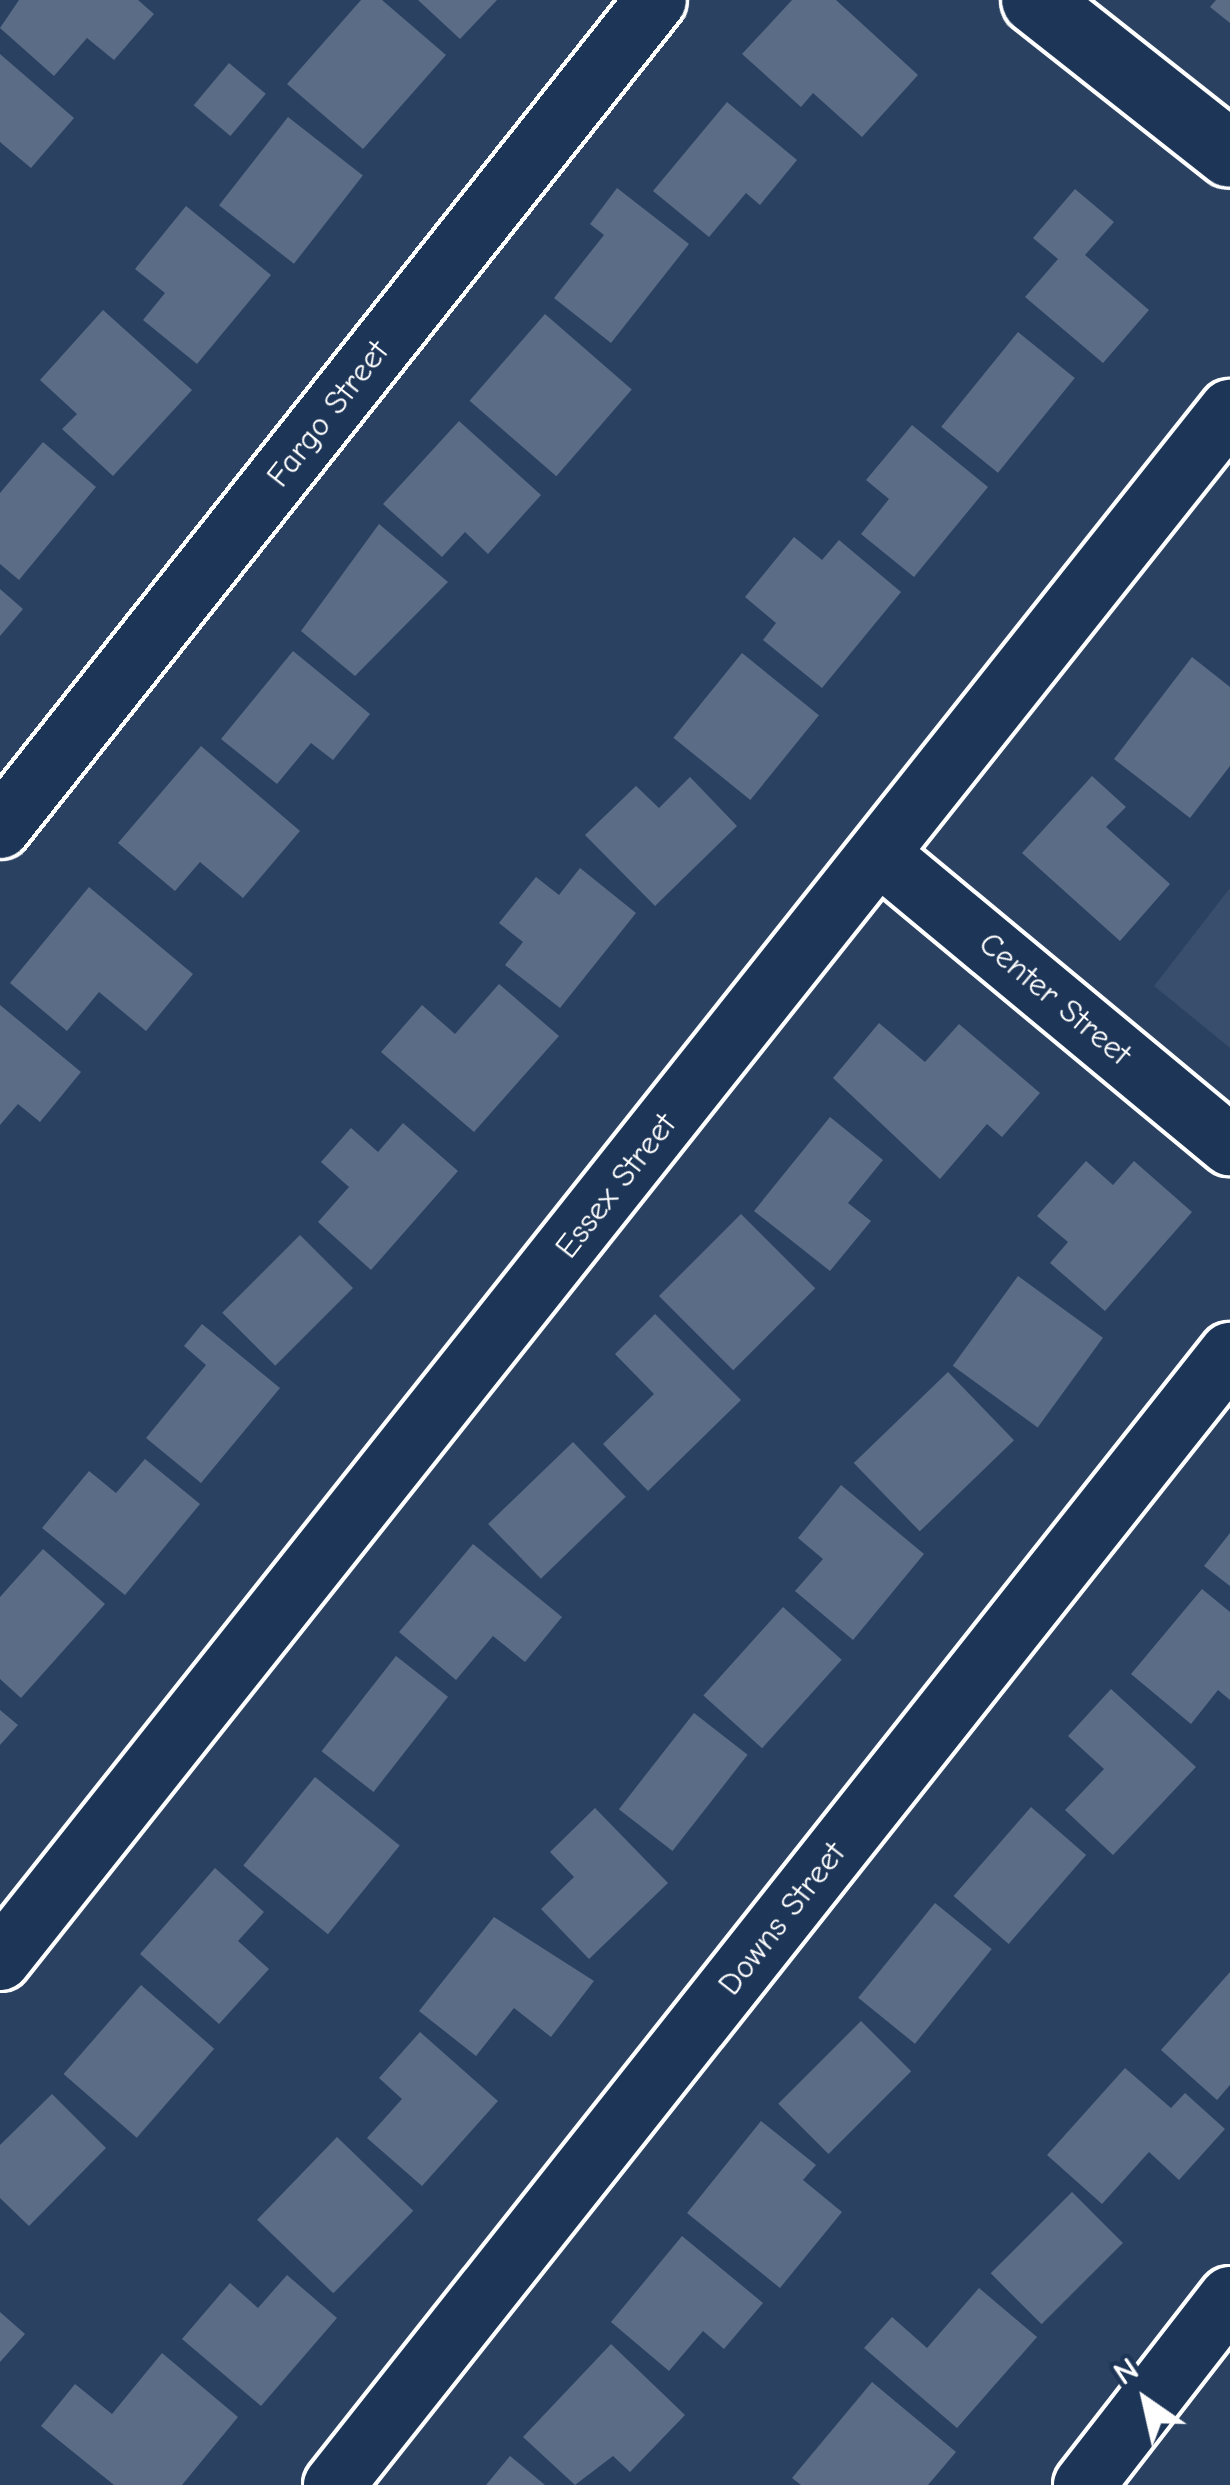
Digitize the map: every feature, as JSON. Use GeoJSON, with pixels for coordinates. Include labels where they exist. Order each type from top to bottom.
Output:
{"type":"FeatureCollection","features":[{"type":"Feature","properties":{"kind":"main road"},"geometry":{"type":"LineString","coordinates":[[1036,0],[1230,154]]}},
{"type":"Feature","properties":{"kind":"street","name":"Fargo Street"},"geometry":{"type":"LineString","coordinates":[[0,829],[656,0]]}},
{"type":"Feature","properties":{"kind":"street","name":"Essex Street"},"geometry":{"type":"LineString","coordinates":[[0,1960],[1230,410]]}},
{"type":"Feature","properties":{"kind":"street","name":"Center Street"},"geometry":{"type":"LineString","coordinates":[[879,854],[1230,1145]]}},
{"type":"Feature","properties":{"kind":"street","name":"Downs Street"},"geometry":{"type":"LineString","coordinates":[[334,2485],[1230,1353]]}},
{"type":"Feature","properties":{"kind":"street"},"geometry":{"type":"LineString","coordinates":[[1084,2485],[1230,2297]]}},
{"type":"Feature","properties":{"kind":"shaded area"},"geometry":{"type":"Polygon","coordinates":[[[1230,888],[1230,1048],[1154,986],[1230,888]]]}},
{"type":"Feature","properties":{"kind":"building"},"geometry":{"type":"Polygon","coordinates":[[[19,0],[138,0],[154,14],[114,60],[87,38],[54,76],[0,28],[19,0]]]}},
{"type":"Feature","properties":{"kind":"building"},"geometry":{"type":"Polygon","coordinates":[[[361,0],[382,0],[446,55],[363,149],[287,84],[361,0]]]}},
{"type":"Feature","properties":{"kind":"building"},"geometry":{"type":"Polygon","coordinates":[[[418,0],[497,0],[460,39],[418,0]]]}},
{"type":"Feature","properties":{"kind":"building"},"geometry":{"type":"Polygon","coordinates":[[[792,0],[836,0],[918,75],[862,137],[813,93],[801,107],[742,54],[792,0]]]}},
{"type":"Feature","properties":{"kind":"building"},"geometry":{"type":"Polygon","coordinates":[[[1216,0],[1230,0],[1230,23],[1210,7],[1216,0]]]}},
{"type":"Feature","properties":{"kind":"building"},"geometry":{"type":"Polygon","coordinates":[[[0,54],[74,118],[31,168],[0,142],[0,54]]]}},
{"type":"Feature","properties":{"kind":"building"},"geometry":{"type":"Polygon","coordinates":[[[229,63],[266,94],[230,136],[194,105],[229,63]]]}},
{"type":"Feature","properties":{"kind":"building"},"geometry":{"type":"Polygon","coordinates":[[[727,102],[797,160],[760,205],[746,193],[709,237],[653,191],[727,102]]]}},
{"type":"Feature","properties":{"kind":"building"},"geometry":{"type":"Polygon","coordinates":[[[288,117],[363,175],[294,264],[219,205],[288,117]]]}},
{"type":"Feature","properties":{"kind":"building"},"geometry":{"type":"Polygon","coordinates":[[[617,188],[689,244],[611,343],[554,298],[604,235],[590,224],[617,188]]]}},
{"type":"Feature","properties":{"kind":"building"},"geometry":{"type":"Polygon","coordinates":[[[1075,189],[1114,222],[1085,255],[1149,310],[1103,363],[1025,297],[1058,259],[1033,238],[1075,189]]]}},
{"type":"Feature","properties":{"kind":"building"},"geometry":{"type":"Polygon","coordinates":[[[186,206],[271,275],[197,364],[143,320],[165,293],[135,269],[186,206]]]}},
{"type":"Feature","properties":{"kind":"building"},"geometry":{"type":"Polygon","coordinates":[[[103,310],[192,390],[113,476],[62,429],[77,414],[40,380],[103,310]]]}},
{"type":"Feature","properties":{"kind":"building"},"geometry":{"type":"Polygon","coordinates":[[[545,314],[632,389],[556,476],[470,401],[545,314]]]}},
{"type":"Feature","properties":{"kind":"building"},"geometry":{"type":"Polygon","coordinates":[[[1018,332],[1075,378],[998,473],[941,427],[1018,332]]]}},
{"type":"Feature","properties":{"kind":"building"},"geometry":{"type":"Polygon","coordinates":[[[459,421],[541,495],[488,554],[465,532],[442,557],[383,504],[459,421]]]}},
{"type":"Feature","properties":{"kind":"building"},"geometry":{"type":"Polygon","coordinates":[[[912,425],[988,487],[914,577],[861,534],[889,499],[866,480],[912,425]]]}},
{"type":"Feature","properties":{"kind":"building"},"geometry":{"type":"Polygon","coordinates":[[[43,442],[96,487],[19,580],[0,564],[0,493],[43,442]]]}},
{"type":"Feature","properties":{"kind":"building"},"geometry":{"type":"Polygon","coordinates":[[[379,524],[448,582],[355,676],[301,631],[379,524]]]}},
{"type":"Feature","properties":{"kind":"building"},"geometry":{"type":"Polygon","coordinates":[[[794,537],[822,560],[839,540],[901,592],[822,688],[763,640],[776,623],[745,597],[794,537]]]}},
{"type":"Feature","properties":{"kind":"building"},"geometry":{"type":"Polygon","coordinates":[[[0,589],[23,609],[0,636],[0,589]]]}},
{"type":"Feature","properties":{"kind":"building"},"geometry":{"type":"Polygon","coordinates":[[[293,651],[370,714],[333,760],[311,743],[277,784],[221,739],[293,651]]]}},
{"type":"Feature","properties":{"kind":"building"},"geometry":{"type":"Polygon","coordinates":[[[742,653],[819,715],[750,800],[673,738],[742,653]]]}},
{"type":"Feature","properties":{"kind":"building"},"geometry":{"type":"Polygon","coordinates":[[[1192,657],[1230,687],[1230,766],[1190,818],[1114,759],[1192,657]]]}},
{"type":"Feature","properties":{"kind":"building"},"geometry":{"type":"Polygon","coordinates":[[[201,746],[300,831],[243,898],[200,862],[175,891],[118,843],[201,746]]]}},
{"type":"Feature","properties":{"kind":"building"},"geometry":{"type":"Polygon","coordinates":[[[1092,776],[1126,807],[1106,827],[1170,884],[1120,941],[1022,853],[1092,776]]]}},
{"type":"Feature","properties":{"kind":"building"},"geometry":{"type":"Polygon","coordinates":[[[690,777],[737,826],[655,906],[585,835],[636,786],[659,808],[690,777]]]}},
{"type":"Feature","properties":{"kind":"building"},"geometry":{"type":"Polygon","coordinates":[[[580,868],[636,913],[560,1008],[505,965],[523,942],[499,923],[536,877],[559,895],[580,868]]]}},
{"type":"Feature","properties":{"kind":"building"},"geometry":{"type":"Polygon","coordinates":[[[89,887],[193,974],[146,1031],[99,992],[67,1031],[10,983],[89,887]]]}},
{"type":"Feature","properties":{"kind":"building"},"geometry":{"type":"Polygon","coordinates":[[[499,984],[559,1036],[474,1132],[381,1052],[422,1005],[455,1034],[499,984]]]}},
{"type":"Feature","properties":{"kind":"building"},"geometry":{"type":"Polygon","coordinates":[[[0,1005],[81,1072],[40,1122],[18,1104],[0,1125],[0,1005]]]}},
{"type":"Feature","properties":{"kind":"building"},"geometry":{"type":"Polygon","coordinates":[[[879,1023],[925,1062],[959,1024],[1040,1093],[1002,1137],[987,1124],[940,1179],[833,1078],[879,1023]]]}},
{"type":"Feature","properties":{"kind":"building"},"geometry":{"type":"Polygon","coordinates":[[[830,1117],[883,1160],[848,1203],[871,1221],[830,1271],[754,1211],[830,1117]]]}},
{"type":"Feature","properties":{"kind":"building"},"geometry":{"type":"Polygon","coordinates":[[[403,1123],[458,1171],[371,1270],[318,1222],[349,1187],[321,1162],[351,1128],[378,1152],[403,1123]]]}},
{"type":"Feature","properties":{"kind":"building"},"geometry":{"type":"Polygon","coordinates":[[[1086,1161],[1113,1185],[1134,1161],[1192,1212],[1105,1311],[1050,1263],[1068,1242],[1037,1216],[1086,1161]]]}},
{"type":"Feature","properties":{"kind":"building"},"geometry":{"type":"Polygon","coordinates":[[[741,1214],[815,1288],[733,1370],[659,1296],[741,1214]]]}},
{"type":"Feature","properties":{"kind":"building"},"geometry":{"type":"Polygon","coordinates":[[[300,1235],[353,1288],[275,1366],[222,1313],[300,1235]]]}},
{"type":"Feature","properties":{"kind":"building"},"geometry":{"type":"Polygon","coordinates":[[[1018,1276],[1103,1338],[1038,1428],[953,1366],[1018,1276]]]}},
{"type":"Feature","properties":{"kind":"building"},"geometry":{"type":"Polygon","coordinates":[[[655,1314],[741,1400],[648,1491],[603,1444],[654,1394],[615,1354],[655,1314]]]}},
{"type":"Feature","properties":{"kind":"building"},"geometry":{"type":"Polygon","coordinates":[[[202,1324],[280,1388],[201,1483],[146,1438],[206,1365],[184,1346],[202,1324]]]}},
{"type":"Feature","properties":{"kind":"building"},"geometry":{"type":"Polygon","coordinates":[[[948,1372],[1014,1440],[920,1531],[854,1463],[948,1372]]]}},
{"type":"Feature","properties":{"kind":"building"},"geometry":{"type":"Polygon","coordinates":[[[573,1442],[626,1497],[541,1579],[488,1524],[573,1442]]]}},
{"type":"Feature","properties":{"kind":"building"},"geometry":{"type":"Polygon","coordinates":[[[145,1459],[200,1504],[125,1595],[42,1528],[89,1471],[116,1493],[145,1459]]]}},
{"type":"Feature","properties":{"kind":"building"},"geometry":{"type":"Polygon","coordinates":[[[841,1485],[924,1554],[853,1640],[795,1591],[823,1559],[798,1538],[841,1485]]]}},
{"type":"Feature","properties":{"kind":"building"},"geometry":{"type":"Polygon","coordinates":[[[1230,1533],[1230,1586],[1204,1566],[1230,1533]]]}},
{"type":"Feature","properties":{"kind":"building"},"geometry":{"type":"Polygon","coordinates":[[[473,1544],[562,1617],[525,1662],[493,1636],[456,1680],[399,1632],[473,1544]]]}},
{"type":"Feature","properties":{"kind":"building"},"geometry":{"type":"Polygon","coordinates":[[[43,1549],[105,1604],[21,1698],[0,1679],[0,1597],[43,1549]]]}},
{"type":"Feature","properties":{"kind":"building"},"geometry":{"type":"Polygon","coordinates":[[[1202,1589],[1230,1612],[1230,1700],[1218,1690],[1191,1724],[1131,1674],[1202,1589]]]}},
{"type":"Feature","properties":{"kind":"building"},"geometry":{"type":"Polygon","coordinates":[[[783,1607],[842,1660],[762,1748],[703,1695],[783,1607]]]}},
{"type":"Feature","properties":{"kind":"building"},"geometry":{"type":"Polygon","coordinates":[[[396,1656],[448,1697],[374,1792],[322,1751],[396,1656]]]}},
{"type":"Feature","properties":{"kind":"building"},"geometry":{"type":"Polygon","coordinates":[[[1111,1689],[1196,1767],[1113,1855],[1065,1810],[1104,1769],[1068,1736],[1111,1689]]]}},
{"type":"Feature","properties":{"kind":"building"},"geometry":{"type":"Polygon","coordinates":[[[0,1710],[18,1725],[0,1745],[0,1710]]]}},
{"type":"Feature","properties":{"kind":"building"},"geometry":{"type":"Polygon","coordinates":[[[694,1713],[748,1755],[672,1851],[619,1809],[694,1713]]]}},
{"type":"Feature","properties":{"kind":"building"},"geometry":{"type":"Polygon","coordinates":[[[315,1777],[400,1846],[328,1934],[243,1866],[315,1777]]]}},
{"type":"Feature","properties":{"kind":"building"},"geometry":{"type":"Polygon","coordinates":[[[1031,1807],[1086,1855],[1009,1944],[954,1896],[1031,1807]]]}},
{"type":"Feature","properties":{"kind":"building"},"geometry":{"type":"Polygon","coordinates":[[[595,1808],[668,1883],[589,1959],[541,1909],[574,1877],[550,1852],[595,1808]]]}},
{"type":"Feature","properties":{"kind":"building"},"geometry":{"type":"Polygon","coordinates":[[[215,1868],[264,1912],[238,1941],[269,1969],[219,2024],[140,1954],[215,1868]]]}},
{"type":"Feature","properties":{"kind":"building"},"geometry":{"type":"Polygon","coordinates":[[[935,1903],[992,1949],[915,2044],[858,1998],[935,1903]]]}},
{"type":"Feature","properties":{"kind":"building"},"geometry":{"type":"Polygon","coordinates":[[[494,1917],[594,1981],[551,2037],[514,2008],[476,2056],[419,2011],[494,1917]]]}},
{"type":"Feature","properties":{"kind":"building"},"geometry":{"type":"Polygon","coordinates":[[[1230,1972],[1230,2085],[1217,2100],[1161,2050],[1230,1972]]]}},
{"type":"Feature","properties":{"kind":"building"},"geometry":{"type":"Polygon","coordinates":[[[141,1985],[214,2049],[137,2138],[64,2074],[141,1985]]]}},
{"type":"Feature","properties":{"kind":"building"},"geometry":{"type":"Polygon","coordinates":[[[861,2021],[911,2071],[828,2154],[778,2104],[861,2021]]]}},
{"type":"Feature","properties":{"kind":"building"},"geometry":{"type":"Polygon","coordinates":[[[420,2032],[498,2101],[422,2186],[367,2138],[402,2099],[379,2078],[420,2032]]]}},
{"type":"Feature","properties":{"kind":"building"},"geometry":{"type":"Polygon","coordinates":[[[1125,2068],[1171,2108],[1185,2093],[1225,2129],[1179,2180],[1149,2152],[1102,2204],[1047,2155],[1125,2068]]]}},
{"type":"Feature","properties":{"kind":"building"},"geometry":{"type":"Polygon","coordinates":[[[52,2094],[106,2148],[29,2226],[0,2198],[0,2145],[52,2094]]]}},
{"type":"Feature","properties":{"kind":"building"},"geometry":{"type":"Polygon","coordinates":[[[761,2121],[816,2165],[803,2180],[842,2212],[780,2288],[687,2213],[761,2121]]]}},
{"type":"Feature","properties":{"kind":"building"},"geometry":{"type":"Polygon","coordinates":[[[337,2137],[413,2211],[333,2293],[257,2220],[337,2137]]]}},
{"type":"Feature","properties":{"kind":"building"},"geometry":{"type":"Polygon","coordinates":[[[1072,2192],[1123,2243],[1042,2324],[991,2273],[1072,2192]]]}},
{"type":"Feature","properties":{"kind":"building"},"geometry":{"type":"Polygon","coordinates":[[[682,2236],[763,2303],[724,2349],[703,2331],[669,2371],[611,2322],[682,2236]]]}},
{"type":"Feature","properties":{"kind":"building"},"geometry":{"type":"Polygon","coordinates":[[[287,2275],[337,2318],[261,2406],[182,2339],[230,2283],[258,2308],[287,2275]]]}},
{"type":"Feature","properties":{"kind":"building"},"geometry":{"type":"Polygon","coordinates":[[[979,2288],[1037,2337],[957,2428],[864,2348],[892,2317],[927,2348],[979,2288]]]}},
{"type":"Feature","properties":{"kind":"building"},"geometry":{"type":"Polygon","coordinates":[[[0,2312],[25,2334],[0,2362],[0,2312]]]}},
{"type":"Feature","properties":{"kind":"building"},"geometry":{"type":"Polygon","coordinates":[[[611,2344],[685,2415],[630,2472],[613,2456],[575,2485],[523,2437],[611,2344]]]}},
{"type":"Feature","properties":{"kind":"building"},"geometry":{"type":"Polygon","coordinates":[[[162,2353],[238,2417],[182,2485],[114,2485],[41,2426],[75,2384],[112,2414],[162,2353]]]}},
{"type":"Feature","properties":{"kind":"building"},"geometry":{"type":"Polygon","coordinates":[[[872,2382],[956,2452],[928,2485],[801,2485],[792,2478],[872,2382]]]}},
{"type":"Feature","properties":{"kind":"building"},"geometry":{"type":"Polygon","coordinates":[[[510,2456],[545,2485],[486,2485],[510,2456]]]}}]}
